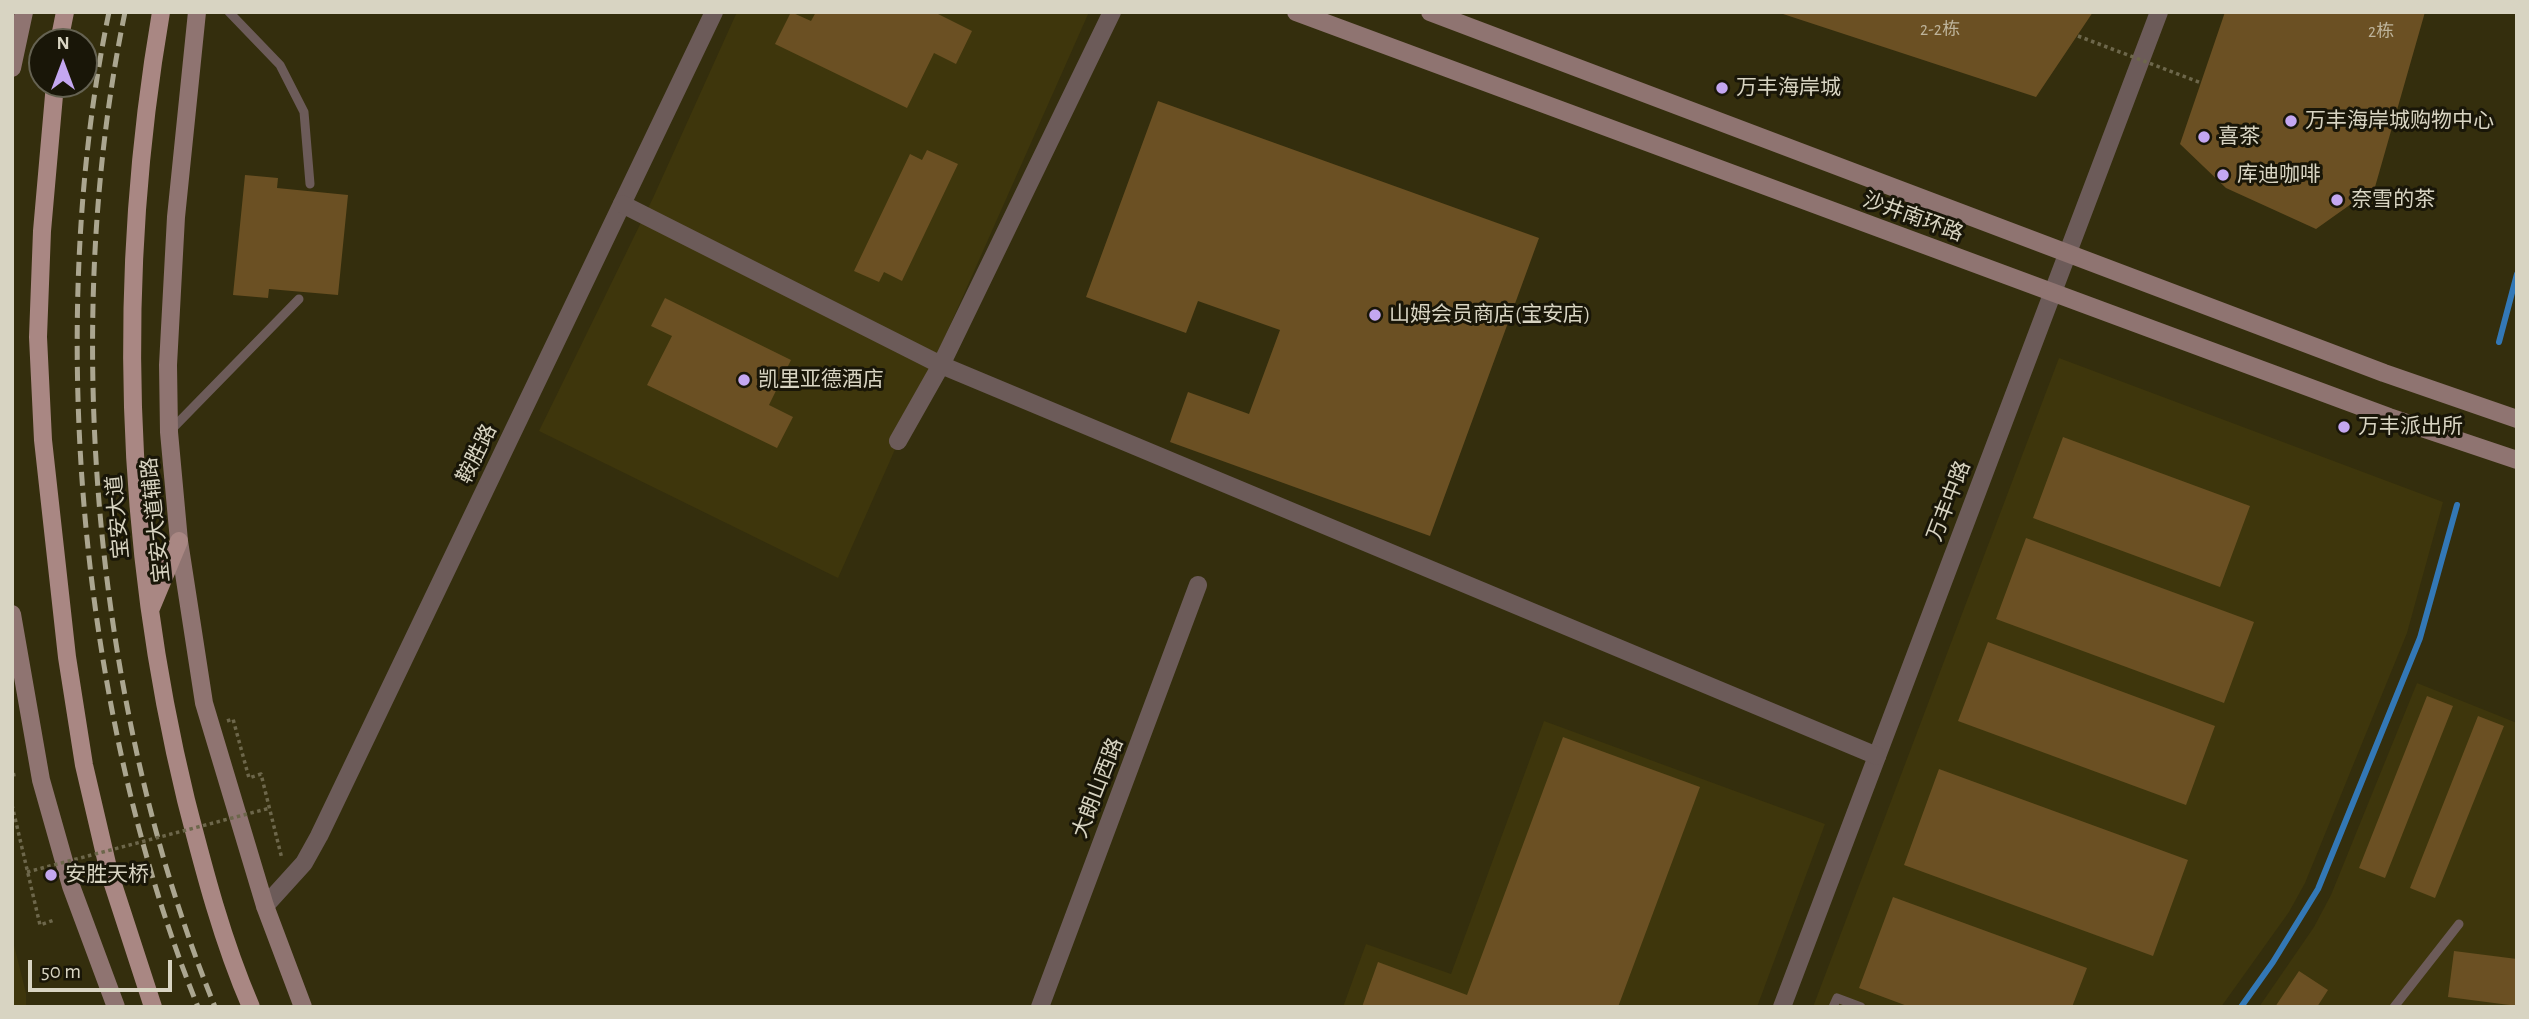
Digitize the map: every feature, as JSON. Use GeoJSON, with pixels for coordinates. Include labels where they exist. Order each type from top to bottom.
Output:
{"type":"FeatureCollection","features":[{"type":"Feature","properties":{"kind":"main road"},"geometry":{"type":"LineString","coordinates":[[12,68],[24,12]]}},
{"type":"Feature","properties":{"kind":"main road","name":"宝安大道"},"geometry":{"type":"LineString","coordinates":[[161,12],[146,102],[131,275],[131,401],[150,611],[173,744],[207,883],[251,1007]]}},
{"type":"Feature","properties":{"kind":"main road","name":"宝安大道辅路"},"geometry":{"type":"LineString","coordinates":[[197,12],[176,218],[168,365],[169,432],[179,541],[204,703],[265,906],[303,1007]]}},
{"type":"Feature","properties":{"kind":"main road","name":"沙井南环路"},"geometry":{"type":"LineString","coordinates":[[1296,12],[2389,417],[2517,460]]}},
{"type":"Feature","properties":{"kind":"main road","name":"沙井南环路"},"geometry":{"type":"LineString","coordinates":[[1430,12],[2384,373],[2517,419]]}},
{"type":"Feature","properties":{"kind":"main road"},"geometry":{"type":"LineString","coordinates":[[54,98],[42,231],[38,337],[46,467],[66,657],[85,765],[109,872],[153,1007]]}},
{"type":"Feature","properties":{"kind":"main road"},"geometry":{"type":"LineString","coordinates":[[150,611],[179,541]]}},
{"type":"Feature","properties":{"kind":"main road"},"geometry":{"type":"LineString","coordinates":[[12,614],[41,780],[71,886],[116,1007]]}},
{"type":"Feature","properties":{"kind":"street","name":"鞍胜路"},"geometry":{"type":"LineString","coordinates":[[265,906],[304,863],[319,836],[714,12]]}},
{"type":"Feature","properties":{"kind":"street"},"geometry":{"type":"LineString","coordinates":[[898,441],[941,365],[1112,12]]}},
{"type":"Feature","properties":{"kind":"street","name":"万丰中路"},"geometry":{"type":"LineString","coordinates":[[1782,1007],[2159,12]]}},
{"type":"Feature","properties":{"kind":"street"},"geometry":{"type":"LineString","coordinates":[[622,204],[941,365],[1877,756]]}},
{"type":"Feature","properties":{"kind":"street","name":"大朗山西路"},"geometry":{"type":"LineString","coordinates":[[1040,1007],[1198,585]]}},
{"type":"Feature","properties":{"kind":"lane"},"geometry":{"type":"LineString","coordinates":[[229,12],[280,65],[304,111],[310,184]]}},
{"type":"Feature","properties":{"kind":"lane"},"geometry":{"type":"LineString","coordinates":[[169,432],[299,299]]}},
{"type":"Feature","properties":{"kind":"lane"},"geometry":{"type":"LineString","coordinates":[[2395,1007],[2459,924]]}},
{"type":"Feature","properties":{"kind":"lane"},"geometry":{"type":"LineString","coordinates":[[1833,1007],[1837,998],[1861,1007]]}},
{"type":"Feature","properties":{"kind":"path"},"geometry":{"type":"LineString","coordinates":[[2078,36],[2201,83]]}},
{"type":"Feature","properties":{"kind":"path"},"geometry":{"type":"LineString","coordinates":[[227,721],[233,719],[249,778],[261,774],[281,857]]}},
{"type":"Feature","properties":{"kind":"path"},"geometry":{"type":"LineString","coordinates":[[12,775],[18,774]]}},
{"type":"Feature","properties":{"kind":"path"},"geometry":{"type":"LineString","coordinates":[[12,805],[40,925],[54,920]]}},
{"type":"Feature","properties":{"kind":"path"},"geometry":{"type":"LineString","coordinates":[[27,872],[270,808]]}},
{"type":"Feature","properties":{"kind":"path"},"geometry":{"type":"LineString","coordinates":[[12,818],[39,921]]}},
{"type":"Feature","properties":{"kind":"shaded area"},"geometry":{"type":"Polygon","coordinates":[[[737,12],[1089,12],[838,578],[539,431],[653,198],[737,12]]]}},
{"type":"Feature","properties":{"kind":"shaded area"},"geometry":{"type":"Polygon","coordinates":[[[2059,358],[2443,502],[2407,633],[2305,883],[2289,912],[2221,1007],[1813,1007],[2059,358]]]}},
{"type":"Feature","properties":{"kind":"shaded area"},"geometry":{"type":"Polygon","coordinates":[[[2417,683],[2517,723],[2517,1007],[2259,1007],[2314,927],[2331,895],[2417,683]]]}},
{"type":"Feature","properties":{"kind":"shaded area"},"geometry":{"type":"Polygon","coordinates":[[[1544,721],[1825,824],[1757,1007],[1343,1007],[1366,944],[1451,974],[1544,721]]]}},
{"type":"Feature","properties":{"kind":"shaded area"},"geometry":{"type":"Polygon","coordinates":[[[12,937],[26,993],[26,1007],[12,1007],[12,937]]]}},
{"type":"Feature","properties":{"kind":"building"},"geometry":{"type":"Polygon","coordinates":[[[791,12],[811,21],[816,12],[934,12],[972,31],[956,64],[934,53],[907,108],[775,44],[791,12]]]}},
{"type":"Feature","properties":{"kind":"building"},"geometry":{"type":"Polygon","coordinates":[[[1780,12],[2093,12],[2036,97],[1780,13],[1780,12]]]}},
{"type":"Feature","properties":{"kind":"building","name":"万丰海岸城购物中心"},"geometry":{"type":"Polygon","coordinates":[[[2225,12],[2425,12],[2375,187],[2316,229],[2226,188],[2180,144],[2225,12]]]}},
{"type":"Feature","properties":{"kind":"building","name":"山姆会员商店(宝安店)"},"geometry":{"type":"Polygon","coordinates":[[[1158,101],[1539,238],[1430,536],[1170,442],[1188,392],[1249,414],[1280,330],[1198,301],[1186,333],[1086,297],[1158,101]]]}},
{"type":"Feature","properties":{"kind":"building"},"geometry":{"type":"Polygon","coordinates":[[[927,150],[958,164],[902,281],[884,272],[879,282],[854,271],[910,154],[922,160],[927,150]]]}},
{"type":"Feature","properties":{"kind":"building"},"geometry":{"type":"Polygon","coordinates":[[[245,175],[278,178],[277,188],[348,195],[338,295],[269,289],[268,298],[233,295],[245,175]]]}},
{"type":"Feature","properties":{"kind":"building"},"geometry":{"type":"Polygon","coordinates":[[[665,298],[791,360],[769,405],[793,417],[777,448],[647,385],[672,336],[651,326],[665,298]]]}},
{"type":"Feature","properties":{"kind":"building"},"geometry":{"type":"Polygon","coordinates":[[[2063,437],[2250,506],[2220,587],[2033,518],[2063,437]]]}},
{"type":"Feature","properties":{"kind":"building"},"geometry":{"type":"Polygon","coordinates":[[[2026,538],[2254,622],[2224,703],[1996,619],[2026,538]]]}},
{"type":"Feature","properties":{"kind":"building"},"geometry":{"type":"Polygon","coordinates":[[[1988,642],[2215,726],[2186,805],[1958,721],[1988,642]]]}},
{"type":"Feature","properties":{"kind":"building"},"geometry":{"type":"Polygon","coordinates":[[[2427,696],[2453,706],[2385,878],[2359,868],[2427,696]]]}},
{"type":"Feature","properties":{"kind":"building"},"geometry":{"type":"Polygon","coordinates":[[[2478,716],[2504,726],[2435,898],[2410,888],[2478,716]]]}},
{"type":"Feature","properties":{"kind":"building"},"geometry":{"type":"Polygon","coordinates":[[[1563,737],[1700,787],[1618,1007],[1362,1007],[1378,962],[1467,995],[1563,737]]]}},
{"type":"Feature","properties":{"kind":"building"},"geometry":{"type":"Polygon","coordinates":[[[1939,769],[2188,860],[2153,956],[1904,865],[1939,769]]]}},
{"type":"Feature","properties":{"kind":"building"},"geometry":{"type":"Polygon","coordinates":[[[1893,897],[2087,968],[2072,1007],[1910,1007],[1859,988],[1893,897]]]}},
{"type":"Feature","properties":{"kind":"building"},"geometry":{"type":"Polygon","coordinates":[[[2454,951],[2517,959],[2517,1006],[2448,997],[2454,951]]]}},
{"type":"Feature","properties":{"kind":"building"},"geometry":{"type":"Polygon","coordinates":[[[2299,971],[2328,990],[2317,1007],[2275,1007],[2299,971]]]}},
{"type":"Feature","properties":{"kind":"waterway"},"geometry":{"type":"LineString","coordinates":[[2499,342],[2517,274]]}},
{"type":"Feature","properties":{"kind":"waterway"},"geometry":{"type":"LineString","coordinates":[[2241,1007],[2273,962],[2318,889],[2420,638],[2457,505]]}},
{"type":"Feature","properties":{"kind":"railway"},"geometry":{"type":"LineString","coordinates":[[109,12],[90,131],[79,257],[78,385],[85,516],[101,645],[125,771],[157,893],[198,1007]]}},
{"type":"Feature","properties":{"kind":"railway"},"geometry":{"type":"LineString","coordinates":[[125,12],[105,133],[95,259],[93,387],[100,516],[116,645],[141,771],[174,892],[215,1007]]}},
{"type":"Feature","properties":{"kind":"place","name":"万丰海岸城"},"geometry":{"type":"Point","coordinates":[1722,88]}},
{"type":"Feature","properties":{"kind":"place","name":"万丰海岸城购物中心"},"geometry":{"type":"Point","coordinates":[2291,121]}},
{"type":"Feature","properties":{"kind":"place","name":"喜茶"},"geometry":{"type":"Point","coordinates":[2204,137]}},
{"type":"Feature","properties":{"kind":"place","name":"库迪咖啡"},"geometry":{"type":"Point","coordinates":[2223,175]}},
{"type":"Feature","properties":{"kind":"place","name":"奈雪的茶"},"geometry":{"type":"Point","coordinates":[2337,200]}},
{"type":"Feature","properties":{"kind":"place","name":"山姆会员商店(宝安店)"},"geometry":{"type":"Point","coordinates":[1375,315]}},
{"type":"Feature","properties":{"kind":"place","name":"凯里亚德酒店"},"geometry":{"type":"Point","coordinates":[744,380]}},
{"type":"Feature","properties":{"kind":"place","name":"万丰派出所"},"geometry":{"type":"Point","coordinates":[2344,427]}},
{"type":"Feature","properties":{"kind":"place","name":"安胜天桥"},"geometry":{"type":"Point","coordinates":[51,875]}}]}
